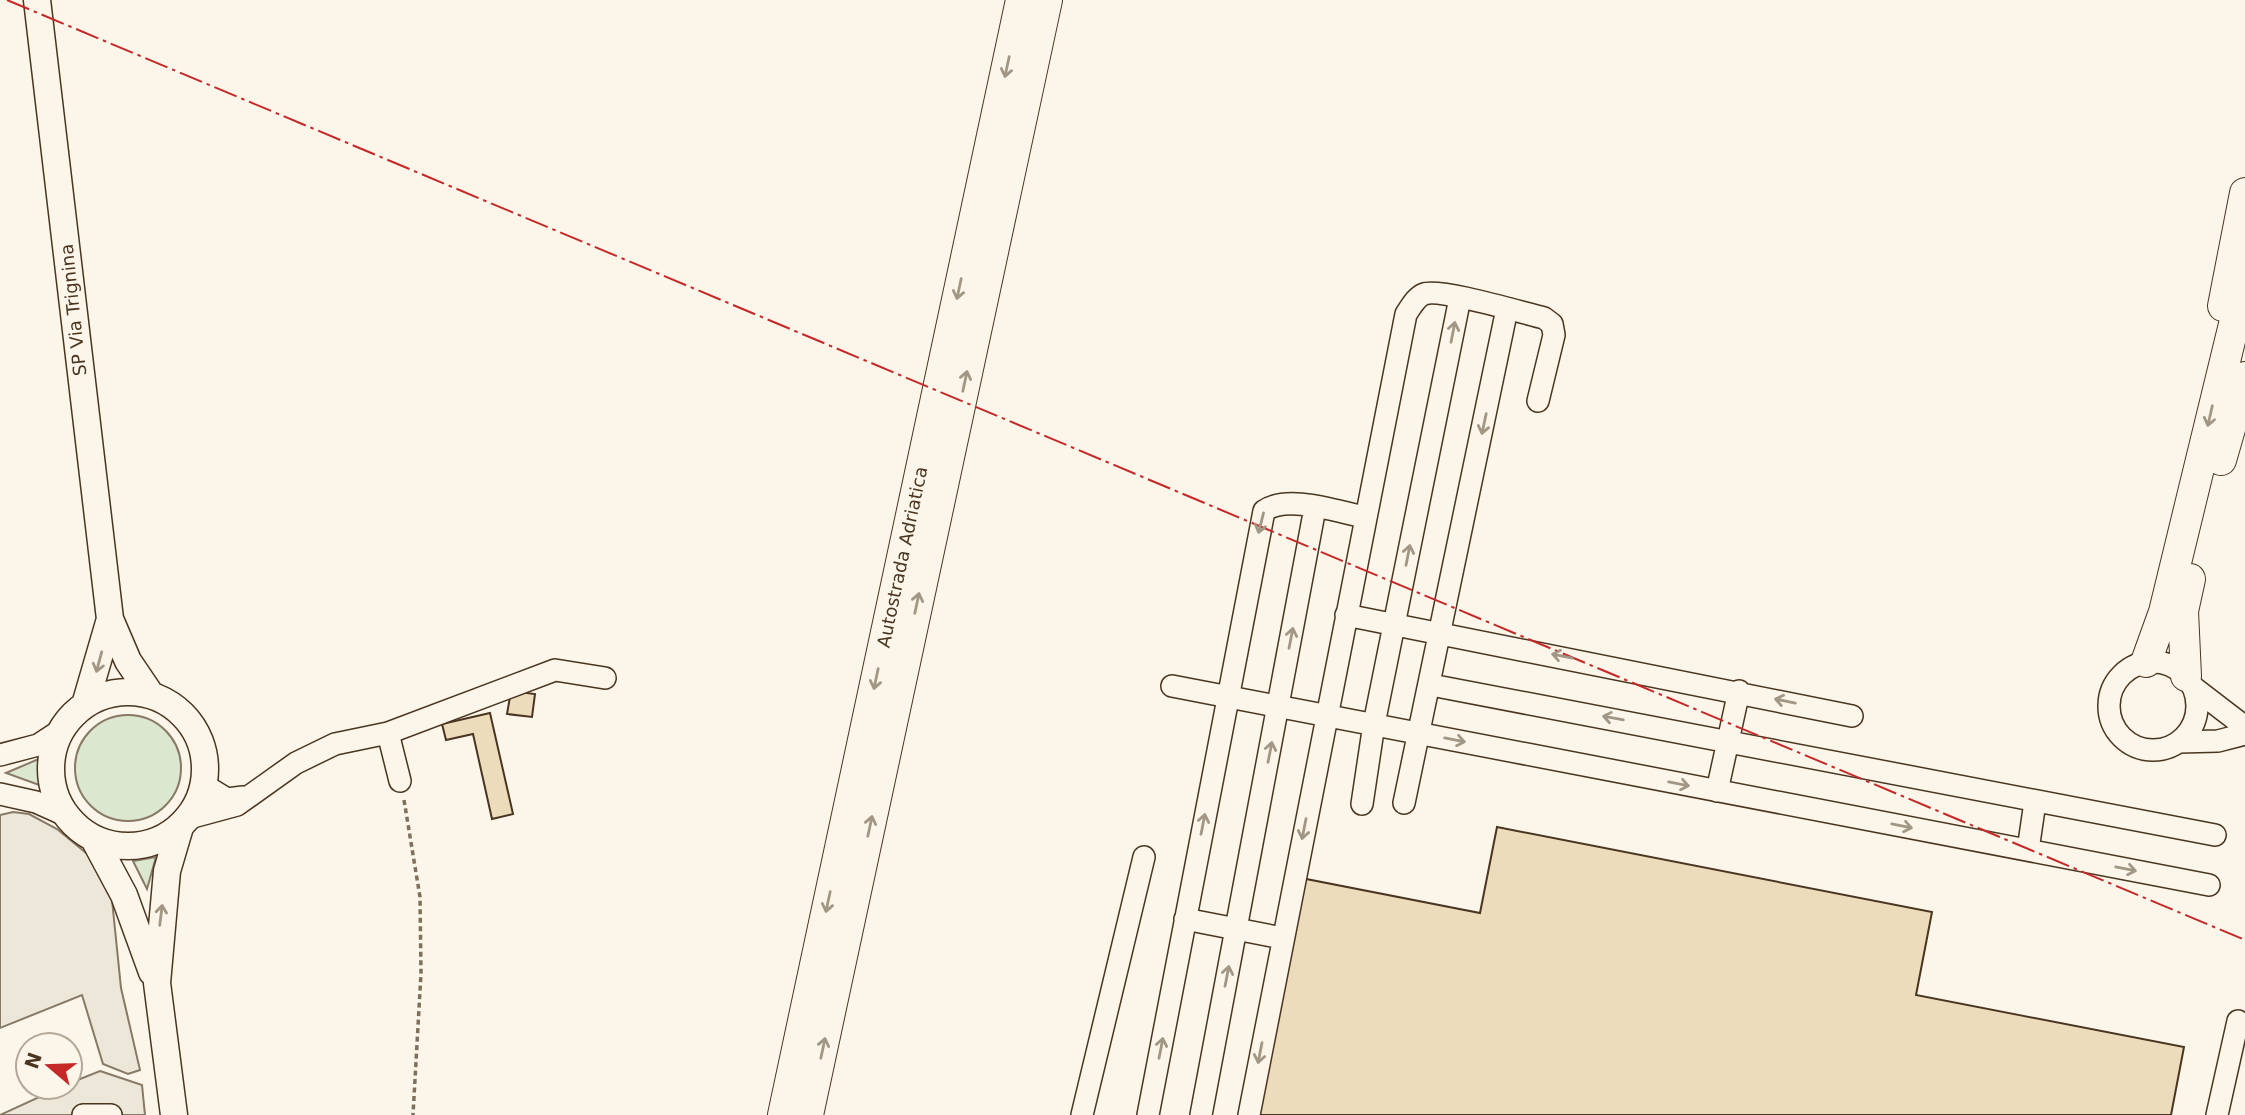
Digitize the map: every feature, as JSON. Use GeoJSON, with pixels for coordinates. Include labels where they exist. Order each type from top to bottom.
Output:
{"type":"FeatureCollection","features":[{"type":"Feature","properties":{"kind":"highway","name":"Autostrada Adriatica"},"geometry":{"type":"LineString","coordinates":[[783,1115],[1021,0]]}},
{"type":"Feature","properties":{"kind":"highway","name":"Autostrada Adriatica"},"geometry":{"type":"LineString","coordinates":[[808,1115],[1047,0]]}},
{"type":"Feature","properties":{"kind":"highway"},"geometry":{"type":"LineString","coordinates":[[2146,662],[2164,611],[2234,370],[2226,283],[2245,193]]}},
{"type":"Feature","properties":{"kind":"highway"},"geometry":{"type":"LineString","coordinates":[[2189,682],[2183,611],[2230,421],[2245,279]]}},
{"type":"Feature","properties":{"kind":"main road","name":"SP Via Trignina"},"geometry":{"type":"LineString","coordinates":[[37,0],[110,619],[128,661],[151,695]]}},
{"type":"Feature","properties":{"kind":"main road","name":"SP Via Trignina"},"geometry":{"type":"LineString","coordinates":[[85,705],[110,619]]}},
{"type":"Feature","properties":{"kind":"main road","name":"SP Via Trignina"},"geometry":{"type":"LineString","coordinates":[[156,984],[167,871],[184,823],[204,785],[206,762],[200,740],[189,720],[172,705],[151,695],[117,692],[85,705],[61,730],[53,751],[51,773],[55,795],[65,815],[94,839],[124,895],[156,984],[174,1115]]}},
{"type":"Feature","properties":{"kind":"main road","name":"SP Via Trignina"},"geometry":{"type":"LineString","coordinates":[[94,839],[124,847],[153,843],[184,823]]}},
{"type":"Feature","properties":{"kind":"street"},"geometry":{"type":"LineString","coordinates":[[1249,1115],[1406,314],[1425,293],[1460,298],[1544,318],[1552,324],[1554,335],[1538,401]]}},
{"type":"Feature","properties":{"kind":"street"},"geometry":{"type":"LineString","coordinates":[[1362,804],[1374,724],[1460,298]]}},
{"type":"Feature","properties":{"kind":"street"},"geometry":{"type":"LineString","coordinates":[[1404,803],[1421,733],[1507,309]]}},
{"type":"Feature","properties":{"kind":"street"},"geometry":{"type":"LineString","coordinates":[[1148,1115],[1264,511],[1274,503],[1288,502],[1365,517]]}},
{"type":"Feature","properties":{"kind":"street"},"geometry":{"type":"LineString","coordinates":[[1200,1115],[1315,508]]}},
{"type":"Feature","properties":{"kind":"street"},"geometry":{"type":"LineString","coordinates":[[1346,615],[1441,631],[1852,716]]}},
{"type":"Feature","properties":{"kind":"street"},"geometry":{"type":"LineString","coordinates":[[2245,727],[2160,662],[2146,662],[2126,671],[2113,688],[2109,709],[2115,729],[2125,740],[2152,750],[2179,742],[2218,741],[2245,734]]}},
{"type":"Feature","properties":{"kind":"street"},"geometry":{"type":"LineString","coordinates":[[184,823],[237,805],[296,763],[335,744],[388,733],[555,670],[605,678]]}},
{"type":"Feature","properties":{"kind":"street"},"geometry":{"type":"LineString","coordinates":[[2179,742],[2194,723],[2197,711],[2189,682]]}},
{"type":"Feature","properties":{"kind":"street"},"geometry":{"type":"LineString","coordinates":[[1431,685],[2215,835]]}},
{"type":"Feature","properties":{"kind":"street"},"geometry":{"type":"LineString","coordinates":[[1172,686],[2209,885]]}},
{"type":"Feature","properties":{"kind":"street"},"geometry":{"type":"LineString","coordinates":[[1717,791],[1739,691]]}},
{"type":"Feature","properties":{"kind":"street"},"geometry":{"type":"LineString","coordinates":[[0,756],[38,745],[61,730]]}},
{"type":"Feature","properties":{"kind":"street"},"geometry":{"type":"LineString","coordinates":[[388,733],[400,781]]}},
{"type":"Feature","properties":{"kind":"street"},"geometry":{"type":"LineString","coordinates":[[204,785],[228,799],[239,799],[261,789]]}},
{"type":"Feature","properties":{"kind":"street"},"geometry":{"type":"LineString","coordinates":[[2,796],[36,802],[65,815]]}},
{"type":"Feature","properties":{"kind":"street"},"geometry":{"type":"LineString","coordinates":[[2028,850],[2035,802]]}},
{"type":"Feature","properties":{"kind":"street"},"geometry":{"type":"LineString","coordinates":[[1082,1115],[1144,857]]}},
{"type":"Feature","properties":{"kind":"street"},"geometry":{"type":"LineString","coordinates":[[1185,919],[1282,938]]}},
{"type":"Feature","properties":{"kind":"street"},"geometry":{"type":"LineString","coordinates":[[2217,1115],[2238,1021]]}},
{"type":"Feature","properties":{"kind":"street"},"geometry":{"type":"LineString","coordinates":[[83,1115],[111,1115]]}},
{"type":"Feature","properties":{"kind":"path"},"geometry":{"type":"LineString","coordinates":[[400,781],[420,897],[421,973],[413,1115]]}},
{"type":"Feature","properties":{"kind":"green space"},"geometry":{"type":"Polygon","coordinates":[[[128,715],[148,719],[165,731],[177,748],[181,768],[177,788],[165,805],[148,817],[128,821],[108,817],[91,805],[79,788],[75,768],[79,748],[91,731],[108,719],[128,715]]]}},
{"type":"Feature","properties":{"kind":"green space"},"geometry":{"type":"Polygon","coordinates":[[[41,758],[42,786],[6,773],[41,758]]]}},
{"type":"Feature","properties":{"kind":"green space"},"geometry":{"type":"Polygon","coordinates":[[[156,857],[147,889],[133,861],[156,857]]]}},
{"type":"Feature","properties":{"kind":"shaded area"},"geometry":{"type":"Polygon","coordinates":[[[13,812],[29,814],[57,829],[91,857],[112,900],[121,988],[140,1070],[128,1074],[103,1064],[82,995],[0,1028],[0,815],[13,812]]]}},
{"type":"Feature","properties":{"kind":"shaded area"},"geometry":{"type":"Polygon","coordinates":[[[100,1071],[142,1085],[145,1115],[0,1115],[30,1101],[84,1101],[84,1077],[100,1071]]]}},
{"type":"Feature","properties":{"kind":"building"},"geometry":{"type":"Polygon","coordinates":[[[511,691],[535,694],[532,717],[507,714],[511,691]]]}},
{"type":"Feature","properties":{"kind":"building"},"geometry":{"type":"Polygon","coordinates":[[[490,713],[513,814],[492,819],[473,734],[446,740],[442,724],[490,713]]]}},
{"type":"Feature","properties":{"kind":"building"},"geometry":{"type":"Polygon","coordinates":[[[1497,827],[1932,912],[1916,995],[2184,1047],[2171,1115],[1254,1115],[1301,878],[1480,913],[1497,827]]]}},
{"type":"Feature","properties":{"kind":"power"},"geometry":{"type":"LineString","coordinates":[[7,0],[2245,940]]}}]}
